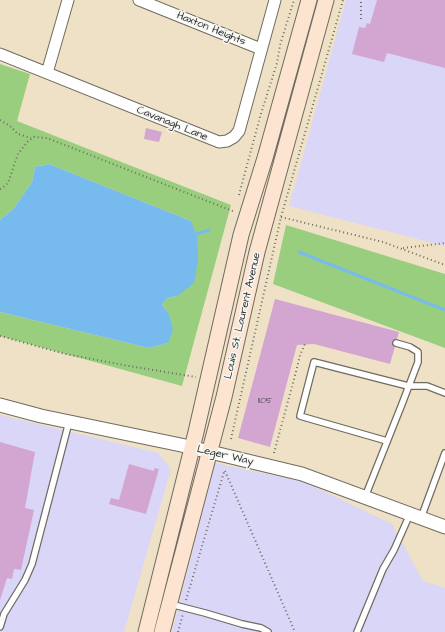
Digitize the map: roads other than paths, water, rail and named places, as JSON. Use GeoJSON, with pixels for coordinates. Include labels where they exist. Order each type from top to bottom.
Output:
{"type":"FeatureCollection","features":[{"type":"Feature","properties":{"kind":"main road","name":"Louis St. Laurent Avenue"},"geometry":{"type":"LineString","coordinates":[[146,632],[192,448],[241,235],[265,158],[309,0]]}},
{"type":"Feature","properties":{"kind":"main road","name":"Louis St. Laurent Avenue"},"geometry":{"type":"LineString","coordinates":[[162,632],[224,397],[257,252],[326,0]]}},
{"type":"Feature","properties":{"kind":"street"},"geometry":{"type":"LineString","coordinates":[[47,73],[68,0]]}},
{"type":"Feature","properties":{"kind":"street","name":"Haxton Heights"},"geometry":{"type":"LineString","coordinates":[[139,0],[261,49]]}},
{"type":"Feature","properties":{"kind":"street","name":"Cavanagh Lane"},"geometry":{"type":"LineString","coordinates":[[0,54],[218,142],[227,141],[234,137],[239,131],[275,0]]}},
{"type":"Feature","properties":{"kind":"street","name":"Leger Way"},"geometry":{"type":"LineString","coordinates":[[0,405],[41,416],[181,444],[192,448],[302,474],[445,527]]}},
{"type":"Feature","properties":{"kind":"lane"},"geometry":{"type":"LineString","coordinates":[[365,497],[418,362],[418,352],[410,347],[396,343]]}},
{"type":"Feature","properties":{"kind":"lane"},"geometry":{"type":"LineString","coordinates":[[387,441],[300,416],[314,362],[408,386],[427,386],[445,393]]}},
{"type":"Feature","properties":{"kind":"lane"},"geometry":{"type":"LineString","coordinates":[[0,627],[4,614],[25,580],[32,564],[69,422]]}},
{"type":"Feature","properties":{"kind":"lane"},"geometry":{"type":"LineString","coordinates":[[357,632],[383,569],[415,516],[445,453]]}},
{"type":"Feature","properties":{"kind":"lane"},"geometry":{"type":"LineString","coordinates":[[170,603],[261,628],[268,632]]}},
{"type":"Feature","properties":{"kind":"water"},"geometry":{"type":"Polygon","coordinates":[[[49,164],[191,221],[197,237],[198,260],[194,283],[177,296],[167,298],[162,305],[169,314],[173,330],[168,343],[149,348],[0,312],[0,220],[14,208],[32,182],[35,167],[49,164]]]}},
{"type":"Feature","properties":{"kind":"waterway"},"geometry":{"type":"LineString","coordinates":[[194,235],[209,230]]}},
{"type":"Feature","properties":{"kind":"waterway"},"geometry":{"type":"LineString","coordinates":[[299,252],[445,310]]}}]}
